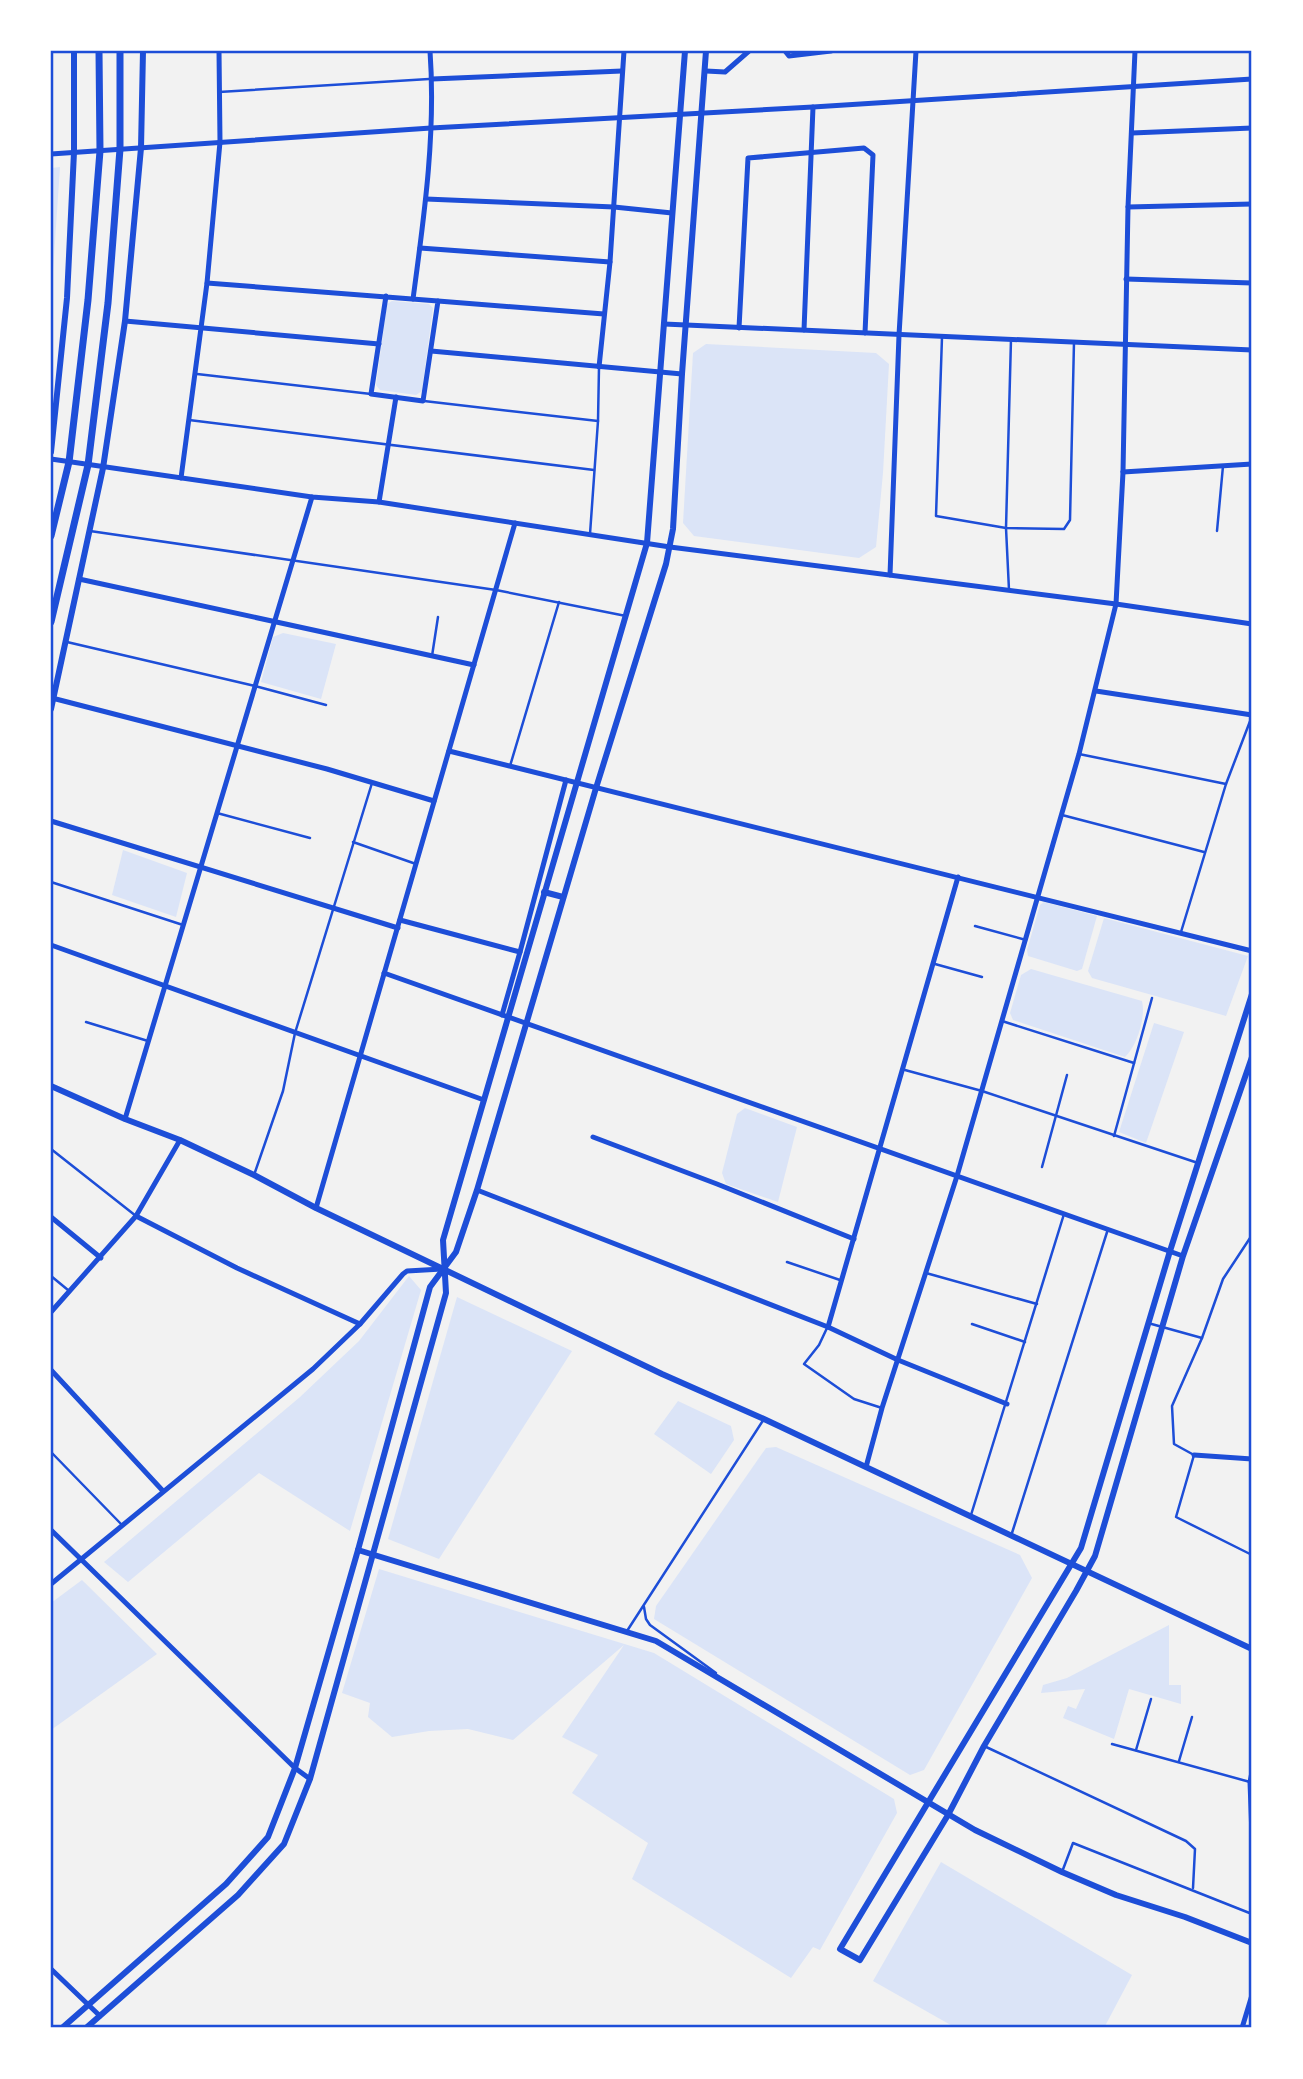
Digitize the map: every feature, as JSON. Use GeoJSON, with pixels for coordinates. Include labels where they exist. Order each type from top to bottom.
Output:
{"type":"FeatureCollection","features":[{"type":"Feature","properties":{"kind":"main road"},"geometry":{"type":"LineString","coordinates":[[51,537],[69,462],[88,300],[100,151],[99,51]]}},
{"type":"Feature","properties":{"kind":"main road"},"geometry":{"type":"LineString","coordinates":[[51,622],[88,465],[108,303],[120,149],[120,51]]}},
{"type":"Feature","properties":{"kind":"street"},"geometry":{"type":"LineString","coordinates":[[51,452],[67,298],[74,152],[74,51]]}},
{"type":"Feature","properties":{"kind":"street"},"geometry":{"type":"LineString","coordinates":[[51,709],[103,468],[125,321],[142,148],[143,51]]}},
{"type":"Feature","properties":{"kind":"street"},"geometry":{"type":"LineString","coordinates":[[181,478],[207,284],[220,142],[219,51]]}},
{"type":"Feature","properties":{"kind":"street"},"geometry":{"type":"LineString","coordinates":[[413,299],[426,199],[431,128],[430,51]]}},
{"type":"Feature","properties":{"kind":"street"},"geometry":{"type":"LineString","coordinates":[[598,367],[610,262],[624,51]]}},
{"type":"Feature","properties":{"kind":"street"},"geometry":{"type":"LineString","coordinates":[[505,1016],[647,542],[685,51]]}},
{"type":"Feature","properties":{"kind":"street"},"geometry":{"type":"LineString","coordinates":[[62,2028],[226,1884],[268,1837],[295,1768],[430,1287],[456,1252],[477,1190],[670,547],[706,51]]}},
{"type":"Feature","properties":{"kind":"street"},"geometry":{"type":"LineString","coordinates":[[706,71],[725,72],[749,51]]}},
{"type":"Feature","properties":{"kind":"street"},"geometry":{"type":"LineString","coordinates":[[785,51],[789,56],[831,51]]}},
{"type":"Feature","properties":{"kind":"street"},"geometry":{"type":"LineString","coordinates":[[890,575],[899,334],[915,51]]}},
{"type":"Feature","properties":{"kind":"street"},"geometry":{"type":"LineString","coordinates":[[866,1467],[882,1408],[957,1176],[1026,940],[1096,691],[1116,604],[1123,472],[1124,344],[1135,51]]}},
{"type":"Feature","properties":{"kind":"street"},"geometry":{"type":"LineString","coordinates":[[432,79],[622,71]]}},
{"type":"Feature","properties":{"kind":"street"},"geometry":{"type":"LineString","coordinates":[[51,154],[431,128],[1252,79]]}},
{"type":"Feature","properties":{"kind":"street"},"geometry":{"type":"LineString","coordinates":[[804,330],[813,107]]}},
{"type":"Feature","properties":{"kind":"street"},"geometry":{"type":"LineString","coordinates":[[1132,133],[1252,128]]}},
{"type":"Feature","properties":{"kind":"street"},"geometry":{"type":"LineString","coordinates":[[739,328],[748,158],[864,148],[873,155],[865,333]]}},
{"type":"Feature","properties":{"kind":"street"},"geometry":{"type":"LineString","coordinates":[[426,199],[614,207],[672,213]]}},
{"type":"Feature","properties":{"kind":"street"},"geometry":{"type":"LineString","coordinates":[[1128,207],[1252,204]]}},
{"type":"Feature","properties":{"kind":"street"},"geometry":{"type":"LineString","coordinates":[[419,248],[610,262]]}},
{"type":"Feature","properties":{"kind":"street"},"geometry":{"type":"LineString","coordinates":[[1126,279],[1252,283]]}},
{"type":"Feature","properties":{"kind":"street"},"geometry":{"type":"LineString","coordinates":[[207,284],[604,314]]}},
{"type":"Feature","properties":{"kind":"street"},"geometry":{"type":"LineString","coordinates":[[386,296],[371,394],[424,401],[438,301]]}},
{"type":"Feature","properties":{"kind":"street"},"geometry":{"type":"LineString","coordinates":[[125,321],[379,344]]}},
{"type":"Feature","properties":{"kind":"street"},"geometry":{"type":"LineString","coordinates":[[664,324],[1252,350]]}},
{"type":"Feature","properties":{"kind":"street"},"geometry":{"type":"LineString","coordinates":[[431,351],[682,374]]}},
{"type":"Feature","properties":{"kind":"street"},"geometry":{"type":"LineString","coordinates":[[379,502],[396,397]]}},
{"type":"Feature","properties":{"kind":"street"},"geometry":{"type":"LineString","coordinates":[[51,458],[103,468],[312,497],[379,502],[670,547],[1252,624]]}},
{"type":"Feature","properties":{"kind":"street"},"geometry":{"type":"LineString","coordinates":[[1123,472],[1252,464]]}},
{"type":"Feature","properties":{"kind":"street"},"geometry":{"type":"LineString","coordinates":[[125,1119],[312,497]]}},
{"type":"Feature","properties":{"kind":"street"},"geometry":{"type":"LineString","coordinates":[[316,1208],[515,523]]}},
{"type":"Feature","properties":{"kind":"street"},"geometry":{"type":"LineString","coordinates":[[79,579],[474,665]]}},
{"type":"Feature","properties":{"kind":"street"},"geometry":{"type":"LineString","coordinates":[[1096,691],[1252,716]]}},
{"type":"Feature","properties":{"kind":"street"},"geometry":{"type":"LineString","coordinates":[[53,698],[327,769],[434,802]]}},
{"type":"Feature","properties":{"kind":"street"},"geometry":{"type":"LineString","coordinates":[[449,751],[1252,951]]}},
{"type":"Feature","properties":{"kind":"street"},"geometry":{"type":"LineString","coordinates":[[86,2028],[238,1895],[284,1844],[310,1779],[446,1293],[443,1240],[484,1100],[566,780]]}},
{"type":"Feature","properties":{"kind":"street"},"geometry":{"type":"LineString","coordinates":[[51,821],[398,928]]}},
{"type":"Feature","properties":{"kind":"street"},"geometry":{"type":"LineString","coordinates":[[828,1327],[958,877]]}},
{"type":"Feature","properties":{"kind":"street"},"geometry":{"type":"LineString","coordinates":[[544,892],[564,897]]}},
{"type":"Feature","properties":{"kind":"street"},"geometry":{"type":"LineString","coordinates":[[400,920],[520,952]]}},
{"type":"Feature","properties":{"kind":"street"},"geometry":{"type":"LineString","coordinates":[[51,945],[484,1100]]}},
{"type":"Feature","properties":{"kind":"street"},"geometry":{"type":"LineString","coordinates":[[384,973],[1183,1256]]}},
{"type":"Feature","properties":{"kind":"street"},"geometry":{"type":"LineString","coordinates":[[1252,994],[1170,1251],[1081,1548],[840,1949],[860,1960],[948,1815],[984,1746],[1095,1556],[1183,1256],[1252,1057]]}},
{"type":"Feature","properties":{"kind":"street"},"geometry":{"type":"LineString","coordinates":[[51,1086],[180,1140],[662,1374],[764,1419],[1252,1649]]}},
{"type":"Feature","properties":{"kind":"street"},"geometry":{"type":"LineString","coordinates":[[593,1137],[854,1240]]}},
{"type":"Feature","properties":{"kind":"street"},"geometry":{"type":"LineString","coordinates":[[51,1312],[136,1216],[180,1140]]}},
{"type":"Feature","properties":{"kind":"street"},"geometry":{"type":"LineString","coordinates":[[477,1190],[828,1327],[898,1360],[1006,1404]]}},
{"type":"Feature","properties":{"kind":"street"},"geometry":{"type":"LineString","coordinates":[[136,1216],[237,1268],[360,1324]]}},
{"type":"Feature","properties":{"kind":"street"},"geometry":{"type":"LineString","coordinates":[[51,1217],[101,1258]]}},
{"type":"Feature","properties":{"kind":"street"},"geometry":{"type":"LineString","coordinates":[[51,1584],[313,1369],[360,1324],[407,1271],[445,1269]]}},
{"type":"Feature","properties":{"kind":"street"},"geometry":{"type":"LineString","coordinates":[[51,1370],[163,1491]]}},
{"type":"Feature","properties":{"kind":"street"},"geometry":{"type":"LineString","coordinates":[[1194,1455],[1252,1459]]}},
{"type":"Feature","properties":{"kind":"street"},"geometry":{"type":"LineString","coordinates":[[51,1530],[295,1768],[310,1779]]}},
{"type":"Feature","properties":{"kind":"street"},"geometry":{"type":"LineString","coordinates":[[358,1550],[656,1641],[948,1815],[1062,1872],[1116,1895],[1185,1917],[1252,1943]]}},
{"type":"Feature","properties":{"kind":"street"},"geometry":{"type":"LineString","coordinates":[[1252,1772],[1252,1836]]}},
{"type":"Feature","properties":{"kind":"street"},"geometry":{"type":"LineString","coordinates":[[51,1969],[100,2016]]}},
{"type":"Feature","properties":{"kind":"street"},"geometry":{"type":"LineString","coordinates":[[1242,2028],[1252,1995]]}},
{"type":"Feature","properties":{"kind":"lane"},"geometry":{"type":"LineString","coordinates":[[219,92],[432,79]]}},
{"type":"Feature","properties":{"kind":"lane"},"geometry":{"type":"LineString","coordinates":[[942,336],[936,516],[1006,528],[1064,529],[1070,520],[1074,342]]}},
{"type":"Feature","properties":{"kind":"lane"},"geometry":{"type":"LineString","coordinates":[[1009,590],[1006,528],[1011,339]]}},
{"type":"Feature","properties":{"kind":"lane"},"geometry":{"type":"LineString","coordinates":[[590,534],[598,421],[598,367]]}},
{"type":"Feature","properties":{"kind":"lane"},"geometry":{"type":"LineString","coordinates":[[195,374],[371,394]]}},
{"type":"Feature","properties":{"kind":"lane"},"geometry":{"type":"LineString","coordinates":[[424,401],[598,421]]}},
{"type":"Feature","properties":{"kind":"lane"},"geometry":{"type":"LineString","coordinates":[[189,420],[594,470]]}},
{"type":"Feature","properties":{"kind":"lane"},"geometry":{"type":"LineString","coordinates":[[1217,531],[1223,466]]}},
{"type":"Feature","properties":{"kind":"lane"},"geometry":{"type":"LineString","coordinates":[[90,531],[496,590],[626,616]]}},
{"type":"Feature","properties":{"kind":"lane"},"geometry":{"type":"LineString","coordinates":[[510,766],[559,602]]}},
{"type":"Feature","properties":{"kind":"lane"},"geometry":{"type":"LineString","coordinates":[[432,656],[438,617]]}},
{"type":"Feature","properties":{"kind":"lane"},"geometry":{"type":"LineString","coordinates":[[66,642],[326,705]]}},
{"type":"Feature","properties":{"kind":"lane"},"geometry":{"type":"LineString","coordinates":[[1181,932],[1226,783],[1252,716]]}},
{"type":"Feature","properties":{"kind":"lane"},"geometry":{"type":"LineString","coordinates":[[1079,754],[1226,783]]}},
{"type":"Feature","properties":{"kind":"lane"},"geometry":{"type":"LineString","coordinates":[[254,1175],[283,1091],[295,1034],[372,783]]}},
{"type":"Feature","properties":{"kind":"lane"},"geometry":{"type":"LineString","coordinates":[[217,813],[310,838]]}},
{"type":"Feature","properties":{"kind":"lane"},"geometry":{"type":"LineString","coordinates":[[1062,815],[1204,852]]}},
{"type":"Feature","properties":{"kind":"lane"},"geometry":{"type":"LineString","coordinates":[[353,842],[416,864]]}},
{"type":"Feature","properties":{"kind":"lane"},"geometry":{"type":"LineString","coordinates":[[51,882],[183,926]]}},
{"type":"Feature","properties":{"kind":"lane"},"geometry":{"type":"LineString","coordinates":[[975,926],[1026,940]]}},
{"type":"Feature","properties":{"kind":"lane"},"geometry":{"type":"LineString","coordinates":[[933,964],[982,977]]}},
{"type":"Feature","properties":{"kind":"lane"},"geometry":{"type":"LineString","coordinates":[[1114,1136],[1152,998]]}},
{"type":"Feature","properties":{"kind":"lane"},"geometry":{"type":"LineString","coordinates":[[1002,1021],[1134,1063]]}},
{"type":"Feature","properties":{"kind":"lane"},"geometry":{"type":"LineString","coordinates":[[86,1022],[148,1041]]}},
{"type":"Feature","properties":{"kind":"lane"},"geometry":{"type":"LineString","coordinates":[[903,1070],[982,1091],[1198,1163]]}},
{"type":"Feature","properties":{"kind":"lane"},"geometry":{"type":"LineString","coordinates":[[1042,1167],[1067,1074]]}},
{"type":"Feature","properties":{"kind":"lane"},"geometry":{"type":"LineString","coordinates":[[51,1149],[136,1216]]}},
{"type":"Feature","properties":{"kind":"lane"},"geometry":{"type":"LineString","coordinates":[[971,1517],[1064,1214]]}},
{"type":"Feature","properties":{"kind":"lane"},"geometry":{"type":"LineString","coordinates":[[1011,1536],[1108,1229]]}},
{"type":"Feature","properties":{"kind":"lane"},"geometry":{"type":"LineString","coordinates":[[1252,1235],[1223,1279],[1202,1338],[1172,1406],[1174,1444],[1194,1455],[1176,1517],[1252,1555]]}},
{"type":"Feature","properties":{"kind":"lane"},"geometry":{"type":"LineString","coordinates":[[786,1262],[842,1281]]}},
{"type":"Feature","properties":{"kind":"lane"},"geometry":{"type":"LineString","coordinates":[[926,1273],[1037,1304]]}},
{"type":"Feature","properties":{"kind":"lane"},"geometry":{"type":"LineString","coordinates":[[51,1276],[70,1293]]}},
{"type":"Feature","properties":{"kind":"lane"},"geometry":{"type":"LineString","coordinates":[[1148,1323],[1202,1338]]}},
{"type":"Feature","properties":{"kind":"lane"},"geometry":{"type":"LineString","coordinates":[[972,1325],[1025,1342]]}},
{"type":"Feature","properties":{"kind":"lane"},"geometry":{"type":"LineString","coordinates":[[828,1327],[820,1345],[804,1364],[855,1399],[882,1408]]}},
{"type":"Feature","properties":{"kind":"lane"},"geometry":{"type":"LineString","coordinates":[[627,1632],[764,1419]]}},
{"type":"Feature","properties":{"kind":"lane"},"geometry":{"type":"LineString","coordinates":[[51,1452],[122,1525]]}},
{"type":"Feature","properties":{"kind":"lane"},"geometry":{"type":"LineString","coordinates":[[644,1606],[650,1625],[683,1647],[735,1689]]}},
{"type":"Feature","properties":{"kind":"lane"},"geometry":{"type":"LineString","coordinates":[[1136,1750],[1151,1699]]}},
{"type":"Feature","properties":{"kind":"lane"},"geometry":{"type":"LineString","coordinates":[[1179,1761],[1192,1717]]}},
{"type":"Feature","properties":{"kind":"lane"},"geometry":{"type":"LineString","coordinates":[[1112,1744],[1250,1782]]}},
{"type":"Feature","properties":{"kind":"lane"},"geometry":{"type":"LineString","coordinates":[[984,1746],[1186,1841],[1195,1849],[1193,1888]]}},
{"type":"Feature","properties":{"kind":"lane"},"geometry":{"type":"LineString","coordinates":[[1062,1872],[1073,1843],[1193,1888],[1252,1914]]}},
{"type":"Feature","properties":{"kind":"shaded area"},"geometry":{"type":"Polygon","coordinates":[[[60,167],[51,301],[51,168],[60,167]]]}},
{"type":"Feature","properties":{"kind":"shaded area"},"geometry":{"type":"Polygon","coordinates":[[[392,301],[429,304],[433,308],[422,391],[416,395],[380,390],[376,385],[387,304],[392,301]]]}},
{"type":"Feature","properties":{"kind":"shaded area"},"geometry":{"type":"Polygon","coordinates":[[[706,344],[876,353],[889,364],[876,547],[859,558],[694,536],[683,523],[693,353],[706,344]]]}},
{"type":"Feature","properties":{"kind":"shaded area"},"geometry":{"type":"Polygon","coordinates":[[[283,633],[336,644],[321,699],[261,682],[273,637],[283,633]]]}},
{"type":"Feature","properties":{"kind":"shaded area"},"geometry":{"type":"Polygon","coordinates":[[[123,850],[187,873],[176,917],[112,895],[123,850]]]}},
{"type":"Feature","properties":{"kind":"shaded area"},"geometry":{"type":"Polygon","coordinates":[[[1044,902],[1097,916],[1082,969],[1077,971],[1028,956],[1027,950],[1040,905],[1044,902]]]}},
{"type":"Feature","properties":{"kind":"shaded area"},"geometry":{"type":"Polygon","coordinates":[[[1104,918],[1248,956],[1226,1016],[1092,978],[1088,971],[1104,918]]]}},
{"type":"Feature","properties":{"kind":"shaded area"},"geometry":{"type":"Polygon","coordinates":[[[1031,969],[1142,1001],[1140,1031],[1125,1057],[1013,1020],[1010,1013],[1021,975],[1031,969]]]}},
{"type":"Feature","properties":{"kind":"shaded area"},"geometry":{"type":"Polygon","coordinates":[[[1154,1023],[1184,1032],[1146,1143],[1119,1132],[1154,1023]]]}},
{"type":"Feature","properties":{"kind":"shaded area"},"geometry":{"type":"Polygon","coordinates":[[[745,1108],[797,1127],[778,1202],[726,1184],[722,1173],[737,1114],[745,1108]]]}},
{"type":"Feature","properties":{"kind":"shaded area"},"geometry":{"type":"Polygon","coordinates":[[[409,1276],[421,1290],[350,1531],[259,1473],[128,1582],[104,1562],[300,1397],[359,1341],[409,1276]]]}},
{"type":"Feature","properties":{"kind":"shaded area"},"geometry":{"type":"Polygon","coordinates":[[[457,1297],[572,1351],[439,1559],[388,1539],[457,1297]]]}},
{"type":"Feature","properties":{"kind":"shaded area"},"geometry":{"type":"Polygon","coordinates":[[[678,1401],[731,1426],[734,1440],[711,1474],[654,1434],[678,1401]]]}},
{"type":"Feature","properties":{"kind":"shaded area"},"geometry":{"type":"Polygon","coordinates":[[[776,1447],[1020,1555],[1032,1578],[924,1770],[910,1775],[654,1619],[656,1606],[766,1448],[776,1447]]]}},
{"type":"Feature","properties":{"kind":"shaded area"},"geometry":{"type":"Polygon","coordinates":[[[379,1569],[654,1653],[894,1799],[897,1813],[820,1950],[813,1947],[791,1978],[632,1879],[648,1843],[572,1793],[598,1755],[562,1737],[624,1645],[513,1740],[468,1729],[392,1737],[368,1717],[370,1703],[342,1693],[379,1569]]]}},
{"type":"Feature","properties":{"kind":"shaded area"},"geometry":{"type":"Polygon","coordinates":[[[82,1580],[157,1654],[51,1730],[51,1603],[82,1580]]]}},
{"type":"Feature","properties":{"kind":"shaded area"},"geometry":{"type":"Polygon","coordinates":[[[1169,1625],[1169,1685],[1181,1685],[1181,1704],[1129,1689],[1114,1739],[1063,1718],[1068,1706],[1076,1709],[1085,1689],[1041,1693],[1043,1685],[1067,1678],[1169,1625]]]}},
{"type":"Feature","properties":{"kind":"shaded area"},"geometry":{"type":"Polygon","coordinates":[[[941,1862],[1132,1975],[1104,2028],[956,2028],[873,1981],[941,1862]]]}}]}
